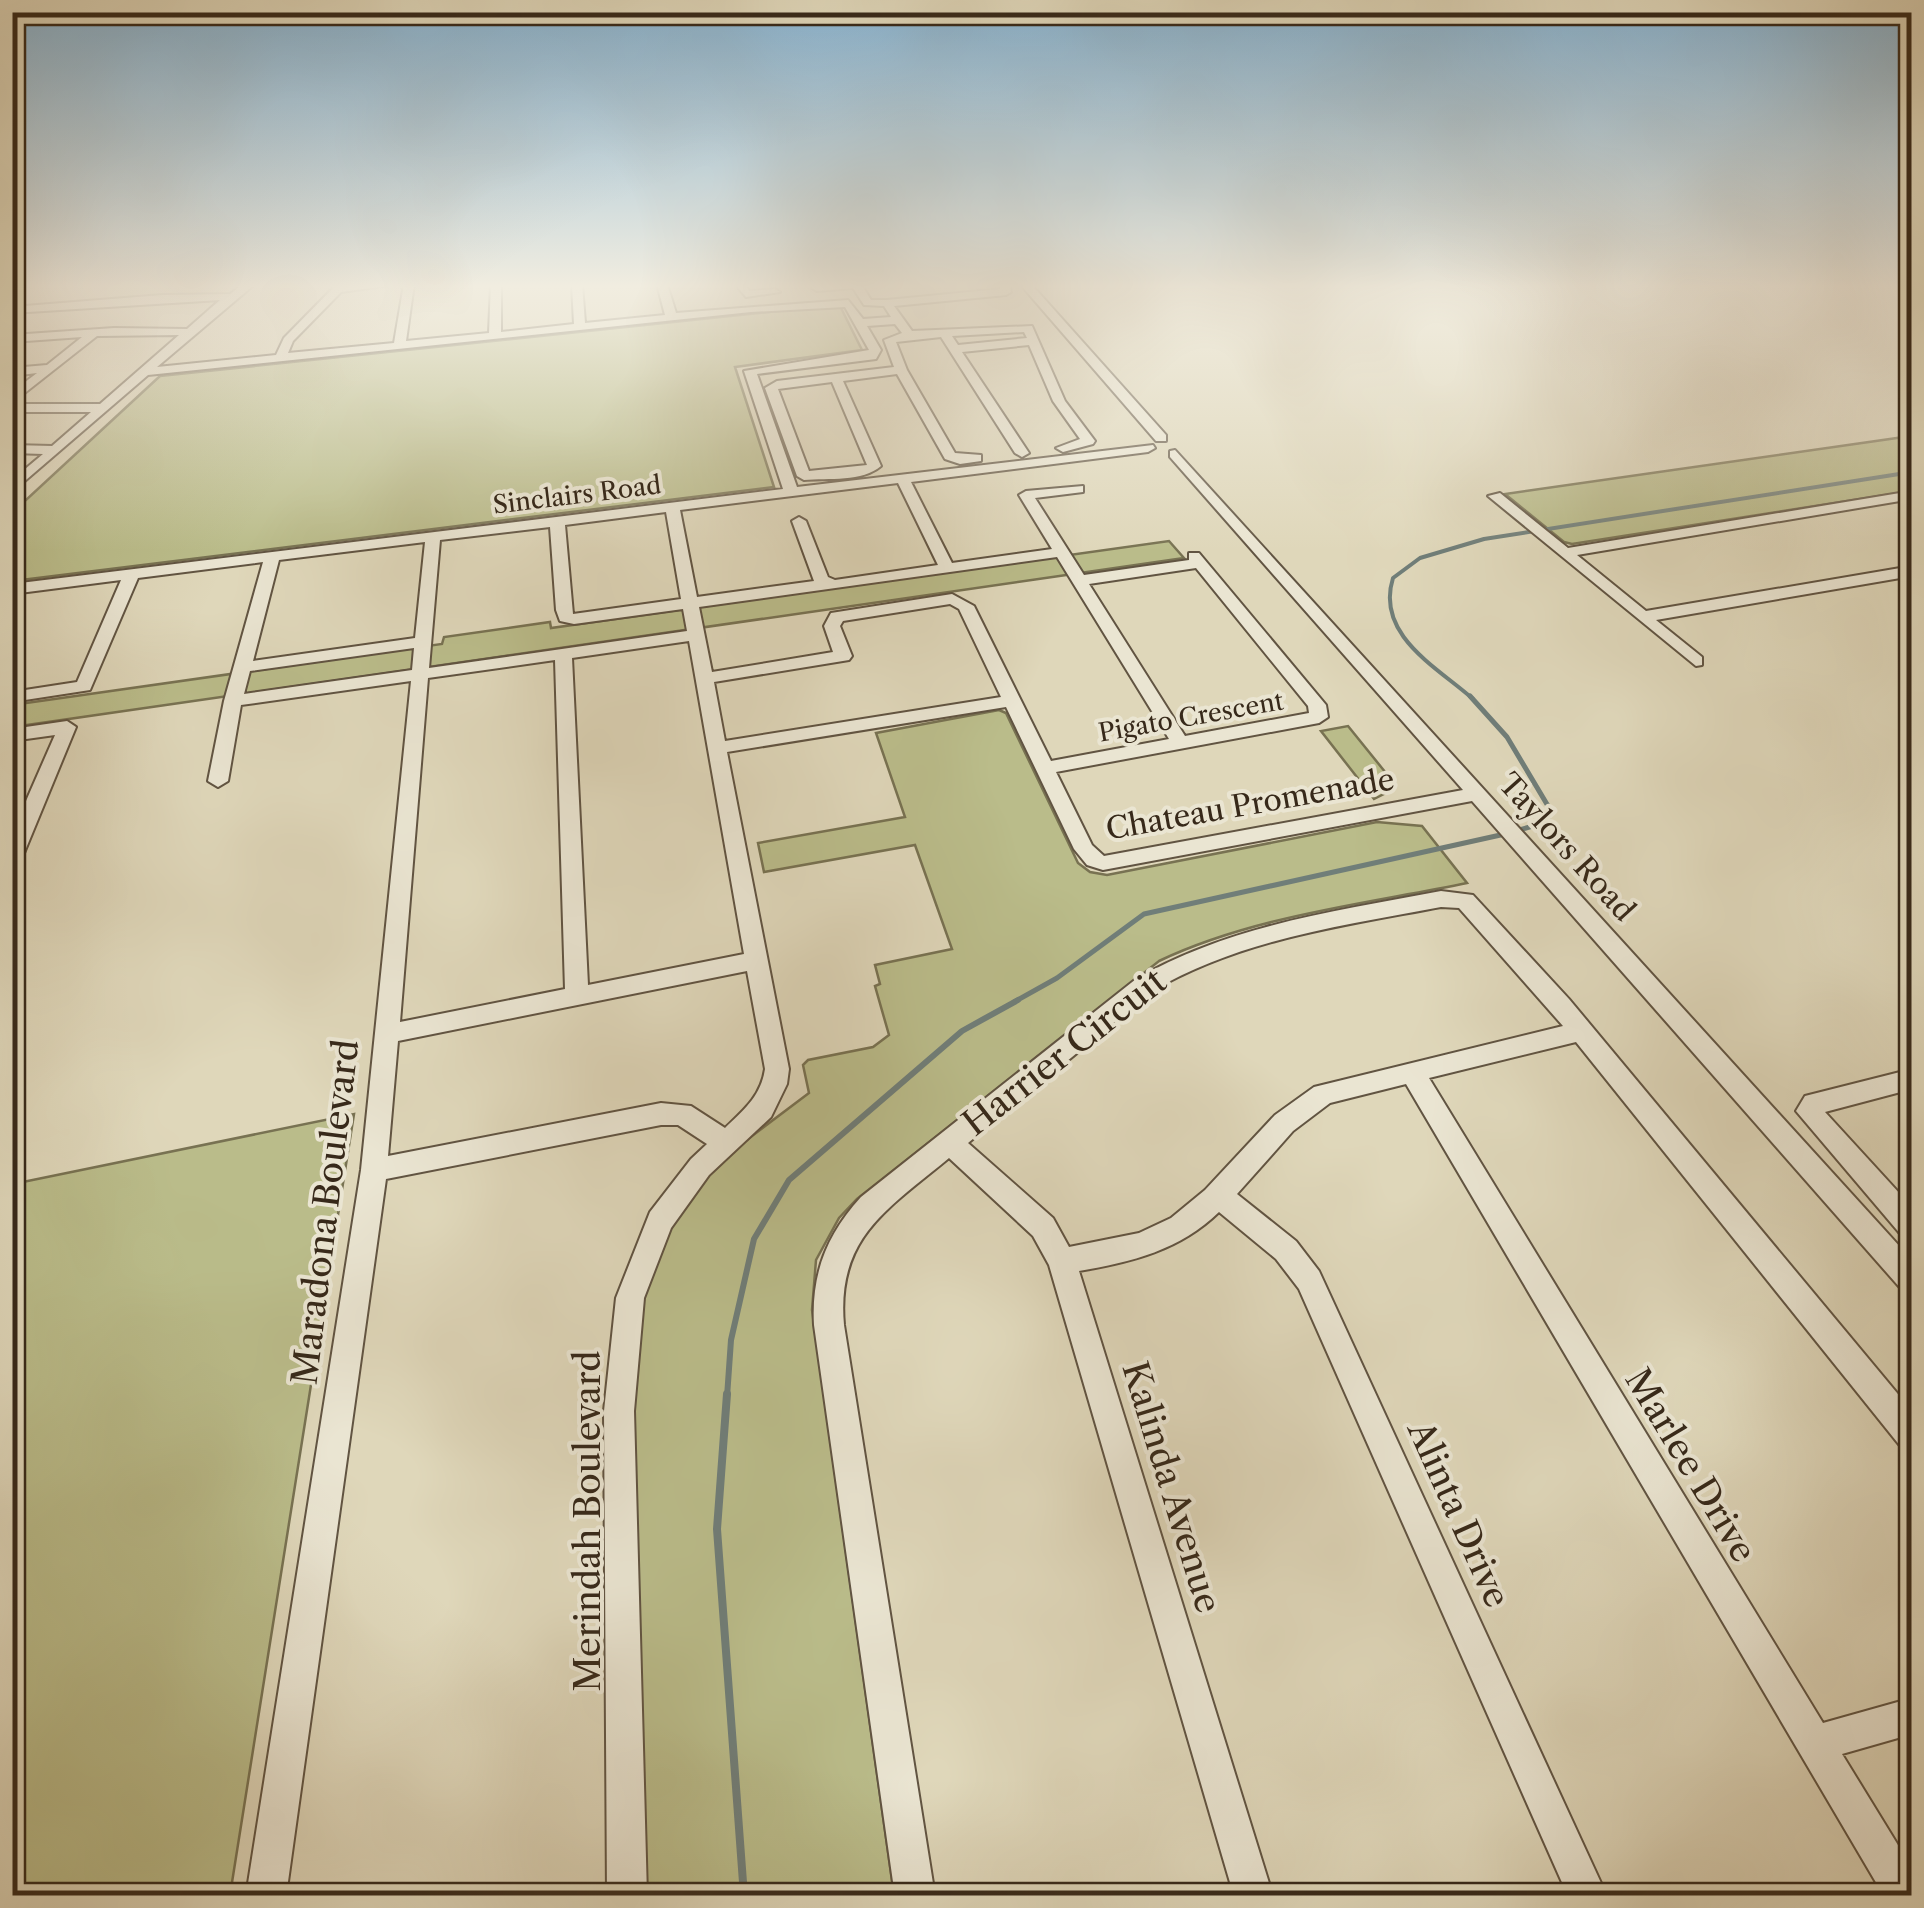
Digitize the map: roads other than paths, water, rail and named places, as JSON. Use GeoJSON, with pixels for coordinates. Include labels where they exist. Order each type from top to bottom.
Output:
{"type":"FeatureCollection","features":[{"type":"Feature","properties":{"kind":"street"},"geometry":{"type":"LineString","coordinates":[[12,398],[44,373]]}},
{"type":"Feature","properties":{"kind":"street"},"geometry":{"type":"LineString","coordinates":[[12,488],[143,373]]}},
{"type":"Feature","properties":{"kind":"street"},"geometry":{"type":"LineString","coordinates":[[751,373],[791,491]]}},
{"type":"Feature","properties":{"kind":"street"},"geometry":{"type":"LineString","coordinates":[[836,378],[874,466],[866,471],[804,476],[771,388],[836,378],[876,373]]}},
{"type":"Feature","properties":{"kind":"street"},"geometry":{"type":"LineString","coordinates":[[903,373],[952,458],[1084,445],[1088,440],[1058,401],[1046,373]]}},
{"type":"Feature","properties":{"kind":"street"},"geometry":{"type":"LineString","coordinates":[[971,373],[1022,453]]}},
{"type":"Feature","properties":{"kind":"street","name":"Taylors Road"},"geometry":{"type":"LineString","coordinates":[[1100,373],[1162,447],[1912,1281]]}},
{"type":"Feature","properties":{"kind":"street"},"geometry":{"type":"LineString","coordinates":[[12,408],[104,408]]}},
{"type":"Feature","properties":{"kind":"street","name":"Sinclairs Road"},"geometry":{"type":"LineString","coordinates":[[12,589],[1162,447]]}},
{"type":"Feature","properties":{"kind":"street"},"geometry":{"type":"LineString","coordinates":[[12,449],[56,450]]}},
{"type":"Feature","properties":{"kind":"street"},"geometry":{"type":"LineString","coordinates":[[902,477],[947,568]]}},
{"type":"Feature","properties":{"kind":"street"},"geometry":{"type":"LineString","coordinates":[[1078,490],[1026,495],[1181,744]]}},
{"type":"Feature","properties":{"kind":"street"},"geometry":{"type":"LineString","coordinates":[[1495,496],[1696,661]]}},
{"type":"Feature","properties":{"kind":"street"},"geometry":{"type":"LineString","coordinates":[[1564,553],[1907,500]]}},
{"type":"Feature","properties":{"kind":"street","name":"Merindah Boulevard"},"geometry":{"type":"LineString","coordinates":[[627,1896],[619,1412],[630,1298],[660,1221],[700,1167],[754,1119],[776,1084],[776,1055],[672,506]]}},
{"type":"Feature","properties":{"kind":"street"},"geometry":{"type":"LineString","coordinates":[[557,520],[566,617],[574,620],[1061,552]]}},
{"type":"Feature","properties":{"kind":"street"},"geometry":{"type":"LineString","coordinates":[[799,521],[821,580],[826,584]]}},
{"type":"Feature","properties":{"kind":"street","name":"Maradona Boulevard"},"geometry":{"type":"LineString","coordinates":[[266,1896],[374,1170],[432,535]]}},
{"type":"Feature","properties":{"kind":"street"},"geometry":{"type":"LineString","coordinates":[[218,781],[233,701],[273,555]]}},
{"type":"Feature","properties":{"kind":"street","name":"Pigato Crescent"},"geometry":{"type":"LineString","coordinates":[[1044,768],[1312,721],[1320,714],[1197,560],[1079,581]]}},
{"type":"Feature","properties":{"kind":"street"},"geometry":{"type":"LineString","coordinates":[[1642,617],[1912,572]]}},
{"type":"Feature","properties":{"kind":"street"},"geometry":{"type":"LineString","coordinates":[[12,697],[84,686],[132,574]]}},
{"type":"Feature","properties":{"kind":"street","name":"Chateau Promenade"},"geometry":{"type":"LineString","coordinates":[[704,678],[844,656],[832,626],[837,617],[952,599],[966,606],[1084,849],[1103,863],[1476,794]]}},
{"type":"Feature","properties":{"kind":"street"},"geometry":{"type":"LineString","coordinates":[[233,701],[697,635]]}},
{"type":"Feature","properties":{"kind":"street"},"geometry":{"type":"LineString","coordinates":[[244,666],[422,642]]}},
{"type":"Feature","properties":{"kind":"street"},"geometry":{"type":"LineString","coordinates":[[563,654],[578,994]]}},
{"type":"Feature","properties":{"kind":"street"},"geometry":{"type":"LineString","coordinates":[[717,748],[1010,700]]}},
{"type":"Feature","properties":{"kind":"street"},"geometry":{"type":"LineString","coordinates":[[12,735],[67,727],[12,858]]}},
{"type":"Feature","properties":{"kind":"street","name":"Harrier Circuit"},"geometry":{"type":"LineString","coordinates":[[915,1896],[826,1299],[828,1274],[852,1226],[949,1142],[1144,985],[1190,958],[1236,942],[1441,899],[1458,899],[1470,905],[1581,1031],[1912,1436]]}},
{"type":"Feature","properties":{"kind":"street"},"geometry":{"type":"LineString","coordinates":[[386,1034],[758,960]]}},
{"type":"Feature","properties":{"kind":"street"},"geometry":{"type":"LineString","coordinates":[[1062,1261],[1161,1238],[1186,1225],[1310,1102],[1338,1090],[1581,1031]]}},
{"type":"Feature","properties":{"kind":"street","name":"Marlee Drive"},"geometry":{"type":"LineString","coordinates":[[1413,1073],[1906,1896]]}},
{"type":"Feature","properties":{"kind":"street"},"geometry":{"type":"LineString","coordinates":[[1912,1079],[1814,1104],[1809,1111],[1912,1227]]}},
{"type":"Feature","properties":{"kind":"street"},"geometry":{"type":"LineString","coordinates":[[374,1170],[662,1114],[682,1114],[727,1143]]}},
{"type":"Feature","properties":{"kind":"street","name":"Kalinda Avenue"},"geometry":{"type":"LineString","coordinates":[[949,1142],[1043,1227],[1062,1261],[1254,1896]]}},
{"type":"Feature","properties":{"kind":"street","name":"Alinta Drive"},"geometry":{"type":"LineString","coordinates":[[1218,1194],[1286,1250],[1309,1280],[1588,1896]]}},
{"type":"Feature","properties":{"kind":"street"},"geometry":{"type":"LineString","coordinates":[[1814,1744],[1912,1716]]}},
{"type":"Feature","properties":{"kind":"waterway"},"geometry":{"type":"LineString","coordinates":[[1472,698],[1413,648],[1393,616],[1393,578],[1420,558],[1484,539],[1912,472]]}},
{"type":"Feature","properties":{"kind":"waterway"},"geometry":{"type":"LineString","coordinates":[[1472,698],[1507,737],[1551,811],[1546,822],[1516,831]]}},
{"type":"Feature","properties":{"kind":"waterway"},"geometry":{"type":"LineString","coordinates":[[1014,1002],[1057,978],[1144,914],[1505,834]]}},
{"type":"Feature","properties":{"kind":"waterway"},"geometry":{"type":"LineString","coordinates":[[727,1397],[731,1340],[754,1239],[789,1180],[962,1031],[1018,1000]]}},
{"type":"Feature","properties":{"kind":"waterway"},"geometry":{"type":"LineString","coordinates":[[727,1394],[717,1529],[744,1896]]}}]}
